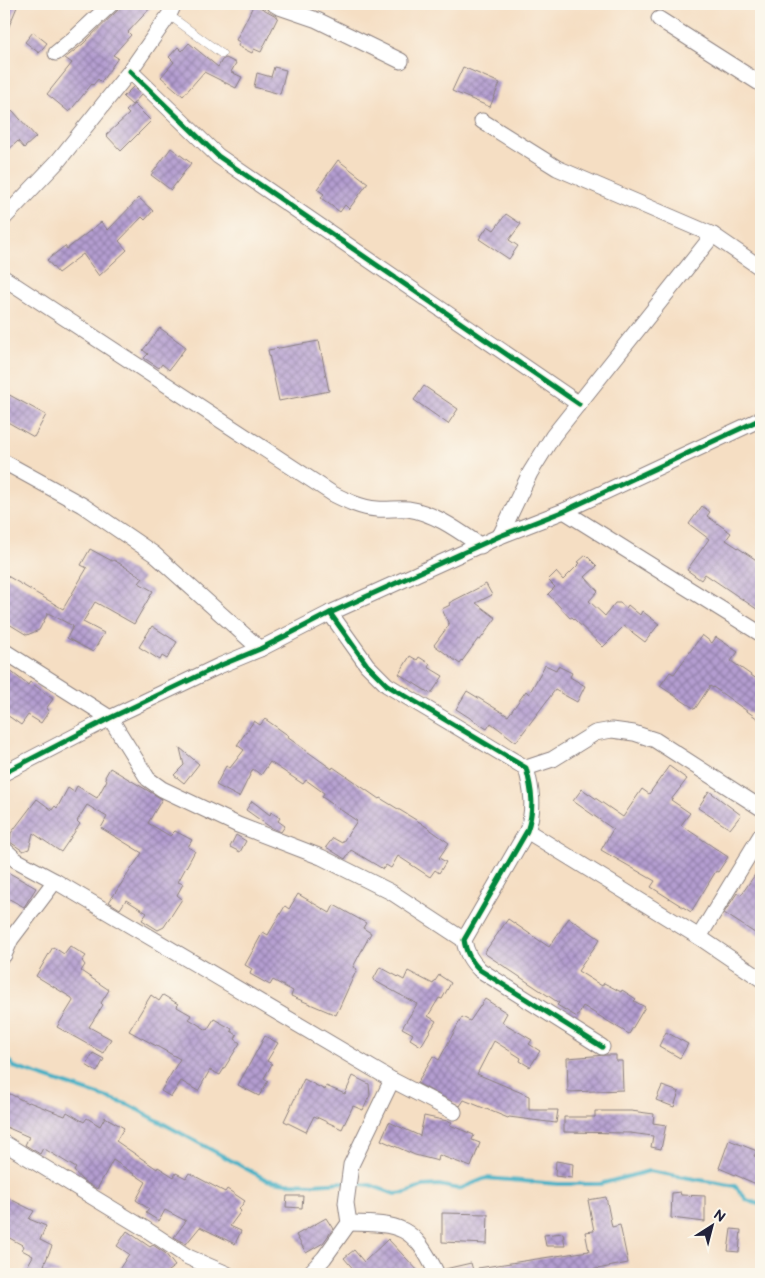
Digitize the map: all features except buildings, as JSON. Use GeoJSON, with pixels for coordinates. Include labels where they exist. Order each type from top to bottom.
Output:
{"type":"FeatureCollection","features":[{"type":"Feature","properties":{"kind":"street"},"geometry":{"type":"LineString","coordinates":[[56,53],[111,4]]}},
{"type":"Feature","properties":{"kind":"street"},"geometry":{"type":"LineString","coordinates":[[274,4],[279,8],[341,30],[402,61]]}},
{"type":"Feature","properties":{"kind":"street"},"geometry":{"type":"LineString","coordinates":[[4,218],[58,161],[130,72],[171,9]]}},
{"type":"Feature","properties":{"kind":"street"},"geometry":{"type":"LineString","coordinates":[[659,19],[761,84]]}},
{"type":"Feature","properties":{"kind":"street"},"geometry":{"type":"LineString","coordinates":[[130,72],[218,156],[579,404]]}},
{"type":"Feature","properties":{"kind":"street"},"geometry":{"type":"LineString","coordinates":[[482,121],[558,168],[713,235],[761,268]]}},
{"type":"Feature","properties":{"kind":"street"},"geometry":{"type":"LineString","coordinates":[[500,536],[530,473],[553,436],[713,235]]}},
{"type":"Feature","properties":{"kind":"street"},"geometry":{"type":"LineString","coordinates":[[4,278],[333,494],[356,505],[376,509],[408,509],[433,517],[454,528],[480,546]]}},
{"type":"Feature","properties":{"kind":"street"},"geometry":{"type":"LineString","coordinates":[[4,773],[110,718],[219,666],[260,649],[330,613],[500,536],[564,511],[760,421]]}},
{"type":"Feature","properties":{"kind":"street"},"geometry":{"type":"LineString","coordinates":[[4,462],[82,505],[154,554],[260,649]]}},
{"type":"Feature","properties":{"kind":"street"},"geometry":{"type":"LineString","coordinates":[[564,511],[761,634]]}},
{"type":"Feature","properties":{"kind":"street"},"geometry":{"type":"LineString","coordinates":[[330,613],[367,665],[388,685],[526,768],[532,788],[533,810],[527,830],[464,940],[465,948],[471,962],[480,970],[602,1048]]}},
{"type":"Feature","properties":{"kind":"street"},"geometry":{"type":"LineString","coordinates":[[4,651],[110,718],[148,779],[162,789],[238,825],[330,861],[391,892],[464,940]]}},
{"type":"Feature","properties":{"kind":"street"},"geometry":{"type":"LineString","coordinates":[[526,768],[552,759],[595,733],[612,730],[634,733],[655,740],[761,808]]}},
{"type":"Feature","properties":{"kind":"street"},"geometry":{"type":"LineString","coordinates":[[527,830],[699,937],[761,979]]}},
{"type":"Feature","properties":{"kind":"street"},"geometry":{"type":"LineString","coordinates":[[699,937],[761,835]]}},
{"type":"Feature","properties":{"kind":"street"},"geometry":{"type":"LineString","coordinates":[[4,849],[16,860],[392,1080],[454,1112]]}},
{"type":"Feature","properties":{"kind":"street"},"geometry":{"type":"LineString","coordinates":[[4,955],[11,939],[54,881]]}},
{"type":"Feature","properties":{"kind":"street"},"geometry":{"type":"LineString","coordinates":[[309,1274],[324,1258],[349,1223],[346,1203],[347,1183],[356,1152],[392,1080]]}},
{"type":"Feature","properties":{"kind":"street"},"geometry":{"type":"LineString","coordinates":[[4,1142],[188,1256],[227,1274]]}},
{"type":"Feature","properties":{"kind":"street"},"geometry":{"type":"LineString","coordinates":[[349,1223],[383,1223],[408,1232],[418,1242],[437,1274]]}},
{"type":"Feature","properties":{"kind":"lane"},"geometry":{"type":"LineString","coordinates":[[171,9],[222,54]]}},
{"type":"Feature","properties":{"kind":"waterway"},"geometry":{"type":"LineString","coordinates":[[4,1054],[14,1067],[129,1105],[267,1180],[313,1184],[345,1182]]}},
{"type":"Feature","properties":{"kind":"waterway"},"geometry":{"type":"LineString","coordinates":[[352,1183],[370,1185],[395,1194],[406,1193],[423,1186],[439,1185],[459,1189],[486,1178],[558,1184],[600,1184],[649,1171],[735,1186],[747,1200],[761,1205]]}},
{"type":"Feature","properties":{"kind":"cycle path"},"geometry":{"type":"LineString","coordinates":[[130,71],[218,156],[579,404]]}},
{"type":"Feature","properties":{"kind":"cycle path"},"geometry":{"type":"LineString","coordinates":[[4,773],[110,718],[219,666],[260,649],[330,613],[500,536],[564,511],[761,419]]}},
{"type":"Feature","properties":{"kind":"cycle path"},"geometry":{"type":"LineString","coordinates":[[330,613],[367,665],[387,685],[526,768],[532,800],[530,823],[464,940],[466,949],[480,970],[602,1047]]}}]}
